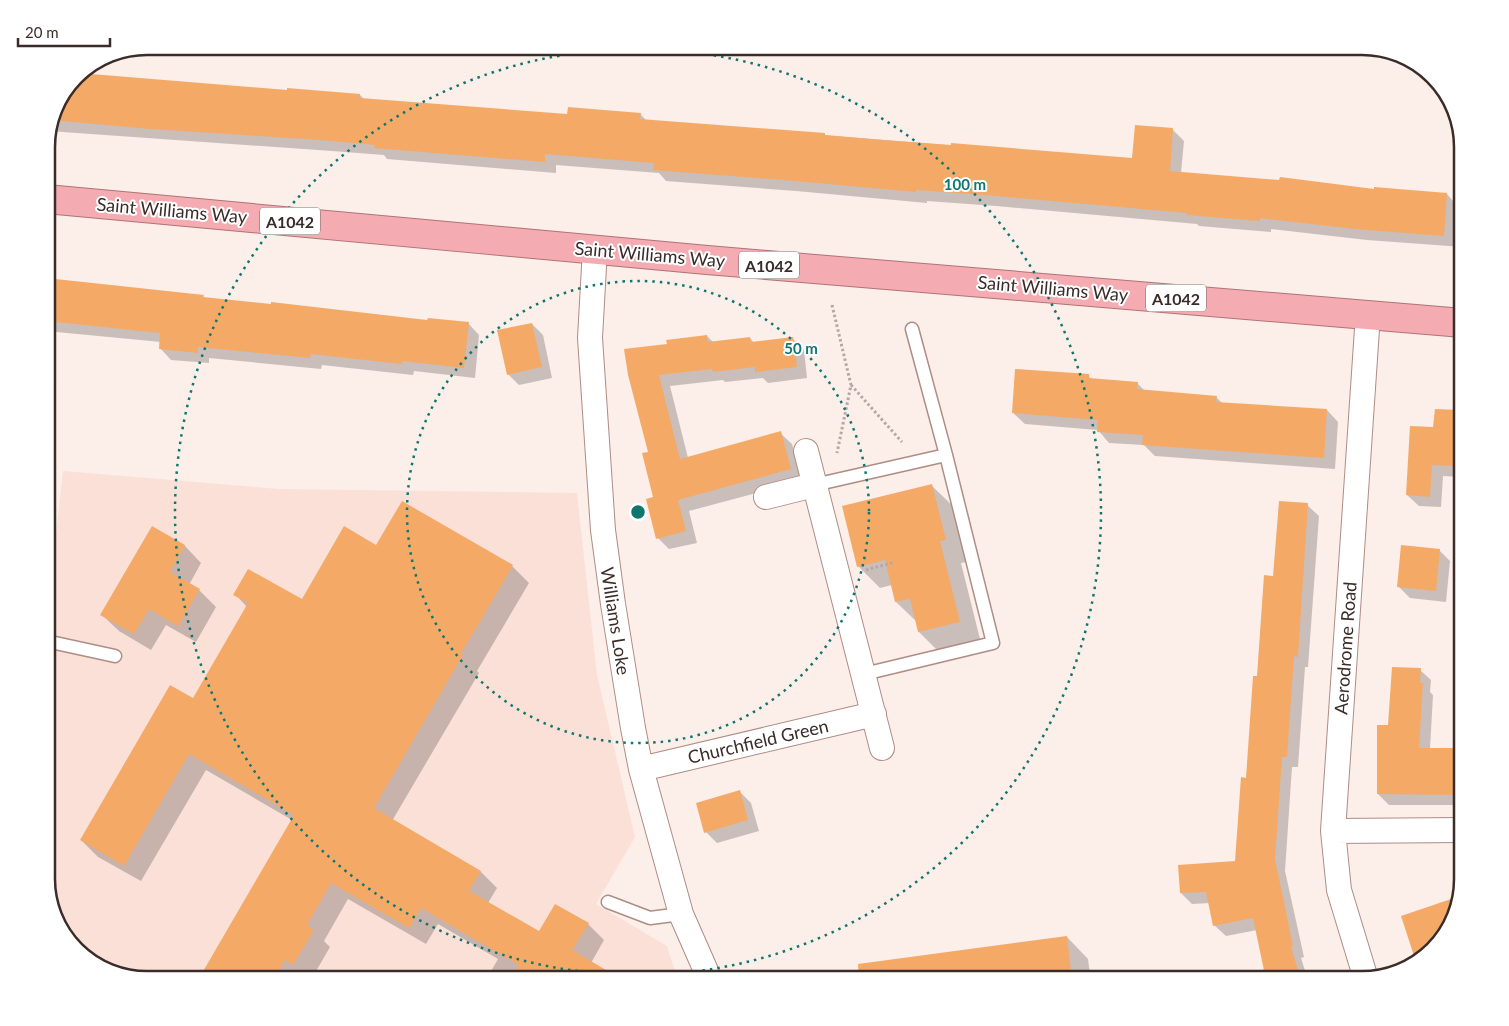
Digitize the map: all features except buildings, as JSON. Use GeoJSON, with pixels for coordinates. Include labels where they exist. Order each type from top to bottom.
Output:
{"type":"FeatureCollection","features":[{"type":"Feature","properties":{"kind":"highway","name":"Saint Williams Way"},"geometry":{"type":"LineString","coordinates":[[55,200],[707,260],[1454,322]]}},
{"type":"Feature","properties":{"kind":"street","name":"Williams Loke"},"geometry":{"type":"LineString","coordinates":[[595,250],[590,338],[603,530],[614,613],[641,769],[681,914],[706,971]]}},
{"type":"Feature","properties":{"kind":"street","name":"Aerodrome Road"},"geometry":{"type":"LineString","coordinates":[[1364,971],[1339,890],[1333,830],[1368,314]]}},
{"type":"Feature","properties":{"kind":"street"},"geometry":{"type":"LineString","coordinates":[[806,451],[882,748]]}},
{"type":"Feature","properties":{"kind":"street"},"geometry":{"type":"LineString","coordinates":[[766,497],[814,485]]}},
{"type":"Feature","properties":{"kind":"street","name":"Churchfield Green"},"geometry":{"type":"LineString","coordinates":[[641,769],[874,714]]}},
{"type":"Feature","properties":{"kind":"street"},"geometry":{"type":"LineString","coordinates":[[1333,830],[1454,830]]}},
{"type":"Feature","properties":{"kind":"lane"},"geometry":{"type":"LineString","coordinates":[[864,674],[993,643],[912,329]]}},
{"type":"Feature","properties":{"kind":"lane"},"geometry":{"type":"LineString","coordinates":[[814,485],[946,455]]}},
{"type":"Feature","properties":{"kind":"lane"},"geometry":{"type":"LineString","coordinates":[[55,643],[115,656]]}},
{"type":"Feature","properties":{"kind":"lane"},"geometry":{"type":"LineString","coordinates":[[608,902],[650,918],[681,914]]}},
{"type":"Feature","properties":{"kind":"path"},"geometry":{"type":"LineString","coordinates":[[832,304],[851,384],[835,462],[838,480]]}},
{"type":"Feature","properties":{"kind":"path"},"geometry":{"type":"LineString","coordinates":[[851,384],[906,448],[910,464]]}},
{"type":"Feature","properties":{"kind":"shaded area"},"geometry":{"type":"Polygon","coordinates":[[[63,471],[279,489],[577,493],[597,675],[635,837],[596,904],[667,946],[675,971],[147,971],[123,968],[96,956],[82,944],[67,925],[58,903],[55,885],[55,542],[63,471]]]}}]}
